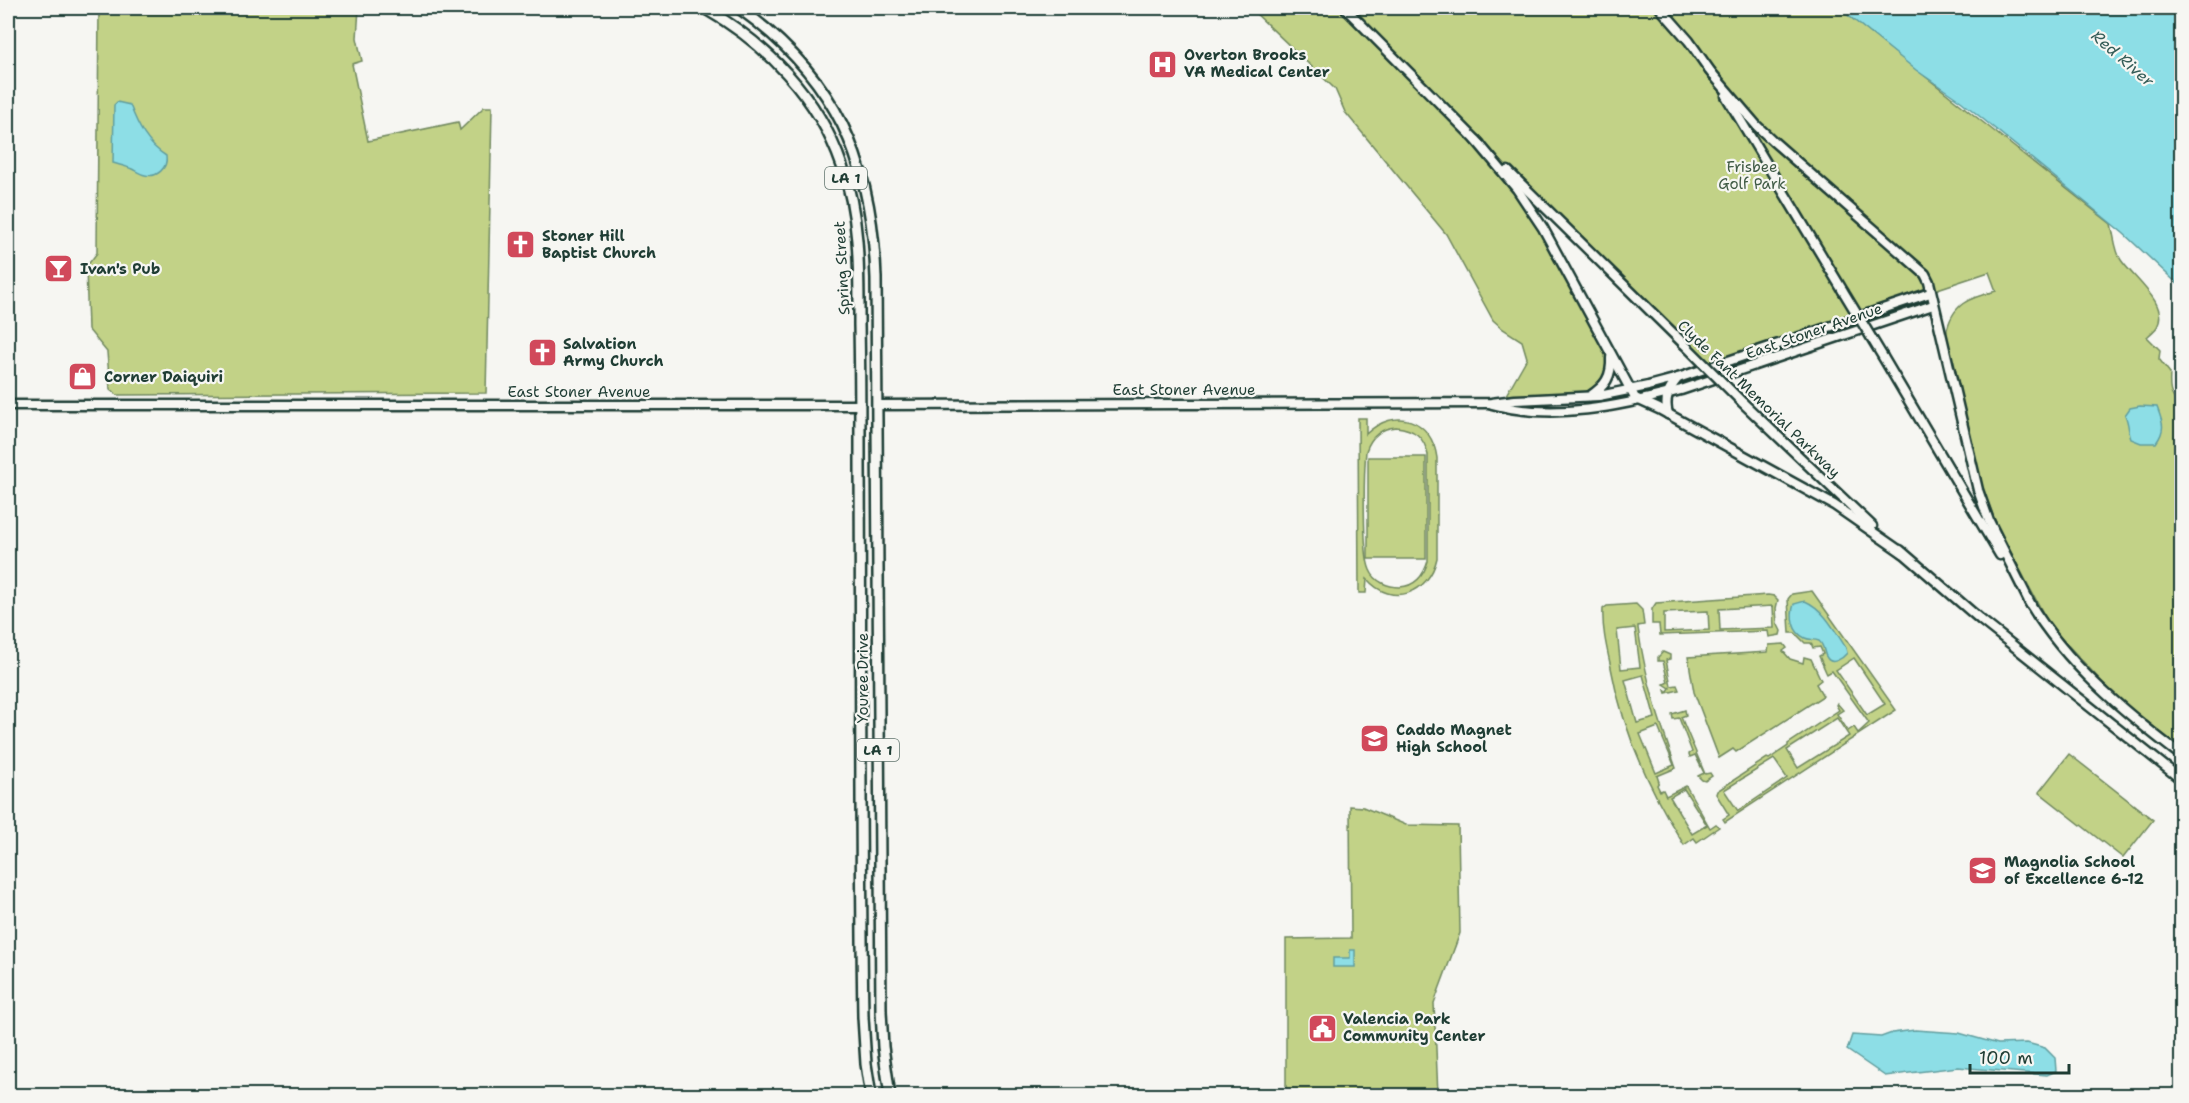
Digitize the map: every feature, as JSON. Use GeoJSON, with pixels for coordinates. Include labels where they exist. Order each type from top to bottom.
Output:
{"type":"FeatureCollection","features":[{"type":"Feature","properties":{"kind":"main road","name":"Spring Street"},"geometry":{"type":"LineString","coordinates":[[704,8],[746,34],[788,74],[822,122],[840,162],[852,202],[858,246],[860,405]]}},
{"type":"Feature","properties":{"kind":"main road","name":"LA 1"},"geometry":{"type":"LineString","coordinates":[[739,8],[783,43],[811,74],[839,116],[859,163],[870,206],[875,251],[877,405]]}},
{"type":"Feature","properties":{"kind":"main road","name":"Clyde Fant Memorial Parkway"},"geometry":{"type":"LineString","coordinates":[[1345,8],[1742,402],[1903,553],[1990,628],[2181,780]]}},
{"type":"Feature","properties":{"kind":"main road"},"geometry":{"type":"LineString","coordinates":[[1660,8],[1757,126],[1925,274],[1929,282],[1978,490],[1989,521],[2031,605]]}},
{"type":"Feature","properties":{"kind":"main road"},"geometry":{"type":"LineString","coordinates":[[1710,70],[2031,605],[2055,639],[2087,676],[2110,699],[2181,756]]}},
{"type":"Feature","properties":{"kind":"main road"},"geometry":{"type":"LineString","coordinates":[[1476,140],[1530,207],[1559,256],[1629,390],[1639,400],[1834,505],[1903,553]]}},
{"type":"Feature","properties":{"kind":"main road","name":"East Stoner Avenue"},"geometry":{"type":"LineString","coordinates":[[877,405],[1491,404],[1515,400],[1589,396],[1629,390],[1678,378],[1930,292]]}},
{"type":"Feature","properties":{"kind":"main road","name":"East Stoner Avenue"},"geometry":{"type":"LineString","coordinates":[[1491,404],[1519,410],[1548,411],[1598,408],[1667,394],[1934,304]]}},
{"type":"Feature","properties":{"kind":"main road"},"geometry":{"type":"LineString","coordinates":[[1589,396],[1607,381],[1611,371],[1611,355]]}},
{"type":"Feature","properties":{"kind":"main road"},"geometry":{"type":"LineString","coordinates":[[1668,414],[1665,404],[1667,394],[1678,378]]}},
{"type":"Feature","properties":{"kind":"main road","name":"East Stoner Avenue"},"geometry":{"type":"LineString","coordinates":[[8,405],[860,405]]}},
{"type":"Feature","properties":{"kind":"main road"},"geometry":{"type":"LineString","coordinates":[[860,405],[877,405]]}},
{"type":"Feature","properties":{"kind":"main road","name":"Youree Drive"},"geometry":{"type":"LineString","coordinates":[[860,405],[863,1017],[866,1064],[871,1095]]}},
{"type":"Feature","properties":{"kind":"main road","name":"Youree Drive"},"geometry":{"type":"LineString","coordinates":[[877,405],[882,1029],[890,1095]]}},
{"type":"Feature","properties":{"kind":"main road"},"geometry":{"type":"LineString","coordinates":[[861,801],[879,800]]}},
{"type":"Feature","properties":{"kind":"green space"},"geometry":{"type":"Polygon","coordinates":[[[99,8],[359,8],[357,38],[362,61],[352,64],[368,141],[458,122],[460,130],[484,107],[492,107],[486,393],[117,395],[110,389],[107,352],[88,329],[86,267],[97,253],[99,8]]]}},
{"type":"Feature","properties":{"kind":"green space"},"geometry":{"type":"Polygon","coordinates":[[[1250,8],[1340,8],[1454,120],[1516,193],[1553,252],[1609,356],[1605,380],[1587,394],[1506,395],[1527,358],[1522,341],[1493,320],[1446,234],[1345,112],[1335,89],[1250,8]]]}},
{"type":"Feature","properties":{"kind":"green space","name":"Frisbee Golf Park"},"geometry":{"type":"Polygon","coordinates":[[[1349,8],[1839,8],[2111,224],[2121,260],[2159,309],[2160,318],[2157,327],[2147,337],[2160,350],[2159,359],[2170,373],[2172,395],[2181,406],[2181,748],[2116,697],[2050,626],[1998,528],[1978,476],[1946,334],[1957,309],[1978,296],[1996,291],[1989,272],[1705,366],[1349,8]]]}},
{"type":"Feature","properties":{"kind":"green space"},"geometry":{"type":"Polygon","coordinates":[[[1358,418],[1366,418],[1366,434],[1377,425],[1389,420],[1410,421],[1420,426],[1428,434],[1437,458],[1437,558],[1426,581],[1408,593],[1398,595],[1387,593],[1367,579],[1366,593],[1359,593],[1358,418]],[[1403,428],[1386,429],[1371,441],[1366,451],[1364,493],[1367,561],[1370,570],[1382,583],[1400,587],[1415,582],[1424,571],[1428,561],[1428,455],[1418,435],[1403,428]]]}},
{"type":"Feature","properties":{"kind":"green space"},"geometry":{"type":"Polygon","coordinates":[[[1368,457],[1426,457],[1426,559],[1368,559],[1368,457]]]}},
{"type":"Feature","properties":{"kind":"green space"},"geometry":{"type":"Polygon","coordinates":[[[1812,591],[1896,710],[1725,822],[1723,819],[1729,815],[1716,794],[1717,791],[1767,758],[1769,759],[1839,710],[1837,703],[1843,710],[1837,714],[1848,731],[1854,727],[1858,733],[1869,723],[1832,671],[1827,674],[1819,656],[1823,654],[1820,647],[1813,648],[1811,643],[1805,643],[1795,633],[1790,633],[1788,599],[1792,594],[1812,591]],[[1854,658],[1836,670],[1867,715],[1885,704],[1854,658]],[[1837,718],[1787,750],[1798,768],[1849,736],[1837,718]],[[1774,759],[1724,790],[1738,811],[1787,778],[1774,759]]]}},
{"type":"Feature","properties":{"kind":"green space"},"geometry":{"type":"Polygon","coordinates":[[[1774,596],[1778,600],[1777,623],[1781,631],[1780,635],[1769,637],[1768,631],[1660,635],[1659,624],[1652,624],[1652,609],[1656,603],[1774,596]],[[1773,606],[1719,609],[1720,630],[1774,628],[1773,606]],[[1708,611],[1664,613],[1664,632],[1709,630],[1708,611]]]}},
{"type":"Feature","properties":{"kind":"green space"},"geometry":{"type":"Polygon","coordinates":[[[1636,604],[1642,610],[1644,625],[1638,628],[1644,664],[1658,716],[1676,768],[1657,776],[1659,782],[1657,785],[1666,796],[1686,786],[1710,828],[1716,824],[1719,827],[1697,842],[1694,838],[1684,845],[1648,780],[1629,735],[1615,687],[1606,643],[1603,609],[1607,606],[1636,604]],[[1635,628],[1617,630],[1621,669],[1640,667],[1635,628]],[[1643,675],[1625,680],[1637,723],[1655,718],[1643,675]],[[1658,727],[1640,734],[1656,773],[1674,765],[1658,727]],[[1684,789],[1670,797],[1692,834],[1707,825],[1684,789]]]}},
{"type":"Feature","properties":{"kind":"green space"},"geometry":{"type":"Polygon","coordinates":[[[1784,644],[1787,648],[1783,651],[1790,659],[1803,663],[1804,657],[1811,659],[1821,680],[1816,684],[1823,696],[1736,752],[1733,749],[1719,758],[1694,692],[1688,657],[1768,652],[1769,645],[1784,644]]]}},
{"type":"Feature","properties":{"kind":"green space"},"geometry":{"type":"Polygon","coordinates":[[[1663,652],[1670,655],[1670,659],[1666,660],[1671,686],[1677,685],[1679,690],[1666,693],[1665,690],[1668,691],[1670,688],[1664,684],[1668,682],[1663,661],[1658,661],[1658,657],[1663,652]]]}},
{"type":"Feature","properties":{"kind":"green space"},"geometry":{"type":"Polygon","coordinates":[[[1685,710],[1686,715],[1681,717],[1705,774],[1710,773],[1712,776],[1705,781],[1698,776],[1704,773],[1695,755],[1690,757],[1689,754],[1692,752],[1679,718],[1673,719],[1672,714],[1685,710]]]}},
{"type":"Feature","properties":{"kind":"green space"},"geometry":{"type":"Polygon","coordinates":[[[2069,754],[2153,820],[2123,858],[2039,792],[2069,754]]]}},
{"type":"Feature","properties":{"kind":"green space"},"geometry":{"type":"Polygon","coordinates":[[[1350,806],[1363,807],[1406,825],[1458,826],[1460,933],[1434,1003],[1438,1095],[1286,1095],[1286,939],[1351,938],[1350,806]]]}},
{"type":"Feature","properties":{"kind":"water","name":"Red River"},"geometry":{"type":"Polygon","coordinates":[[[1839,8],[2181,8],[2181,287],[2123,233],[1962,102],[1916,70],[1839,8]]]}},
{"type":"Feature","properties":{"kind":"water"},"geometry":{"type":"Polygon","coordinates":[[[117,102],[130,105],[144,134],[153,146],[166,156],[163,168],[154,175],[145,175],[113,163],[114,105],[117,102]]]}},
{"type":"Feature","properties":{"kind":"water"},"geometry":{"type":"Polygon","coordinates":[[[2157,407],[2162,426],[2156,443],[2141,443],[2131,439],[2125,415],[2130,408],[2157,407]]]}},
{"type":"Feature","properties":{"kind":"water"},"geometry":{"type":"Polygon","coordinates":[[[1805,601],[1818,609],[1846,648],[1847,653],[1840,659],[1829,660],[1819,641],[1805,638],[1797,632],[1792,618],[1794,604],[1805,601]]]}},
{"type":"Feature","properties":{"kind":"water"},"geometry":{"type":"Polygon","coordinates":[[[1350,950],[1355,950],[1355,967],[1333,967],[1333,958],[1350,958],[1350,950]]]}},
{"type":"Feature","properties":{"kind":"water"},"geometry":{"type":"Polygon","coordinates":[[[1915,1030],[1959,1033],[1998,1044],[2027,1043],[2045,1048],[2055,1058],[2056,1071],[2047,1075],[1958,1067],[1885,1076],[1847,1050],[1852,1035],[1881,1037],[1915,1030]]]}},
{"type":"Feature","properties":{"kind":"place","name":"Overton Brooks VA Medical Center"},"geometry":{"type":"Point","coordinates":[1163,64]}},
{"type":"Feature","properties":{"kind":"place","name":"Stoner Hill Baptist Church"},"geometry":{"type":"Point","coordinates":[521,245]}},
{"type":"Feature","properties":{"kind":"place","name":"Ivan's Pub"},"geometry":{"type":"Point","coordinates":[59,269]}},
{"type":"Feature","properties":{"kind":"place","name":"Salvation Army Church"},"geometry":{"type":"Point","coordinates":[542,353]}},
{"type":"Feature","properties":{"kind":"place","name":"Corner Daiquiri"},"geometry":{"type":"Point","coordinates":[83,377]}},
{"type":"Feature","properties":{"kind":"place","name":"Caddo Magnet High School"},"geometry":{"type":"Point","coordinates":[1375,739]}},
{"type":"Feature","properties":{"kind":"place","name":"Magnolia School of Excellence 6-12"},"geometry":{"type":"Point","coordinates":[1983,871]}},
{"type":"Feature","properties":{"kind":"place","name":"Valencia Park Community Center"},"geometry":{"type":"Point","coordinates":[1322,1028]}}]}
